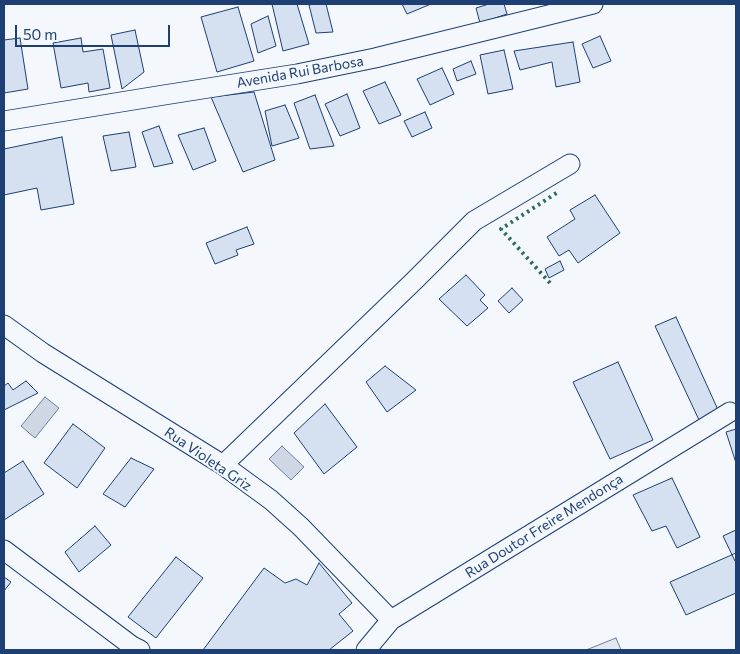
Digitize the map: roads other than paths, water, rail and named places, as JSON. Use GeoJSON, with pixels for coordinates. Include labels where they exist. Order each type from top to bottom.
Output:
{"type":"FeatureCollection","features":[{"type":"Feature","properties":{"kind":"street","name":"Avenida Rui Barbosa"},"geometry":{"type":"LineString","coordinates":[[4,121],[297,74],[384,56],[593,4]]}},
{"type":"Feature","properties":{"kind":"street"},"geometry":{"type":"LineString","coordinates":[[223,466],[474,221],[570,164]]}},
{"type":"Feature","properties":{"kind":"street","name":"Rua Violeta Griz"},"geometry":{"type":"LineString","coordinates":[[4,325],[42,353],[223,466],[271,500],[301,527],[391,620]]}},
{"type":"Feature","properties":{"kind":"street","name":"Rua Doutor Freire Mendonça"},"geometry":{"type":"LineString","coordinates":[[366,650],[391,620],[730,412]]}},
{"type":"Feature","properties":{"kind":"street"},"geometry":{"type":"LineString","coordinates":[[4,550],[132,646],[140,650]]}}]}
